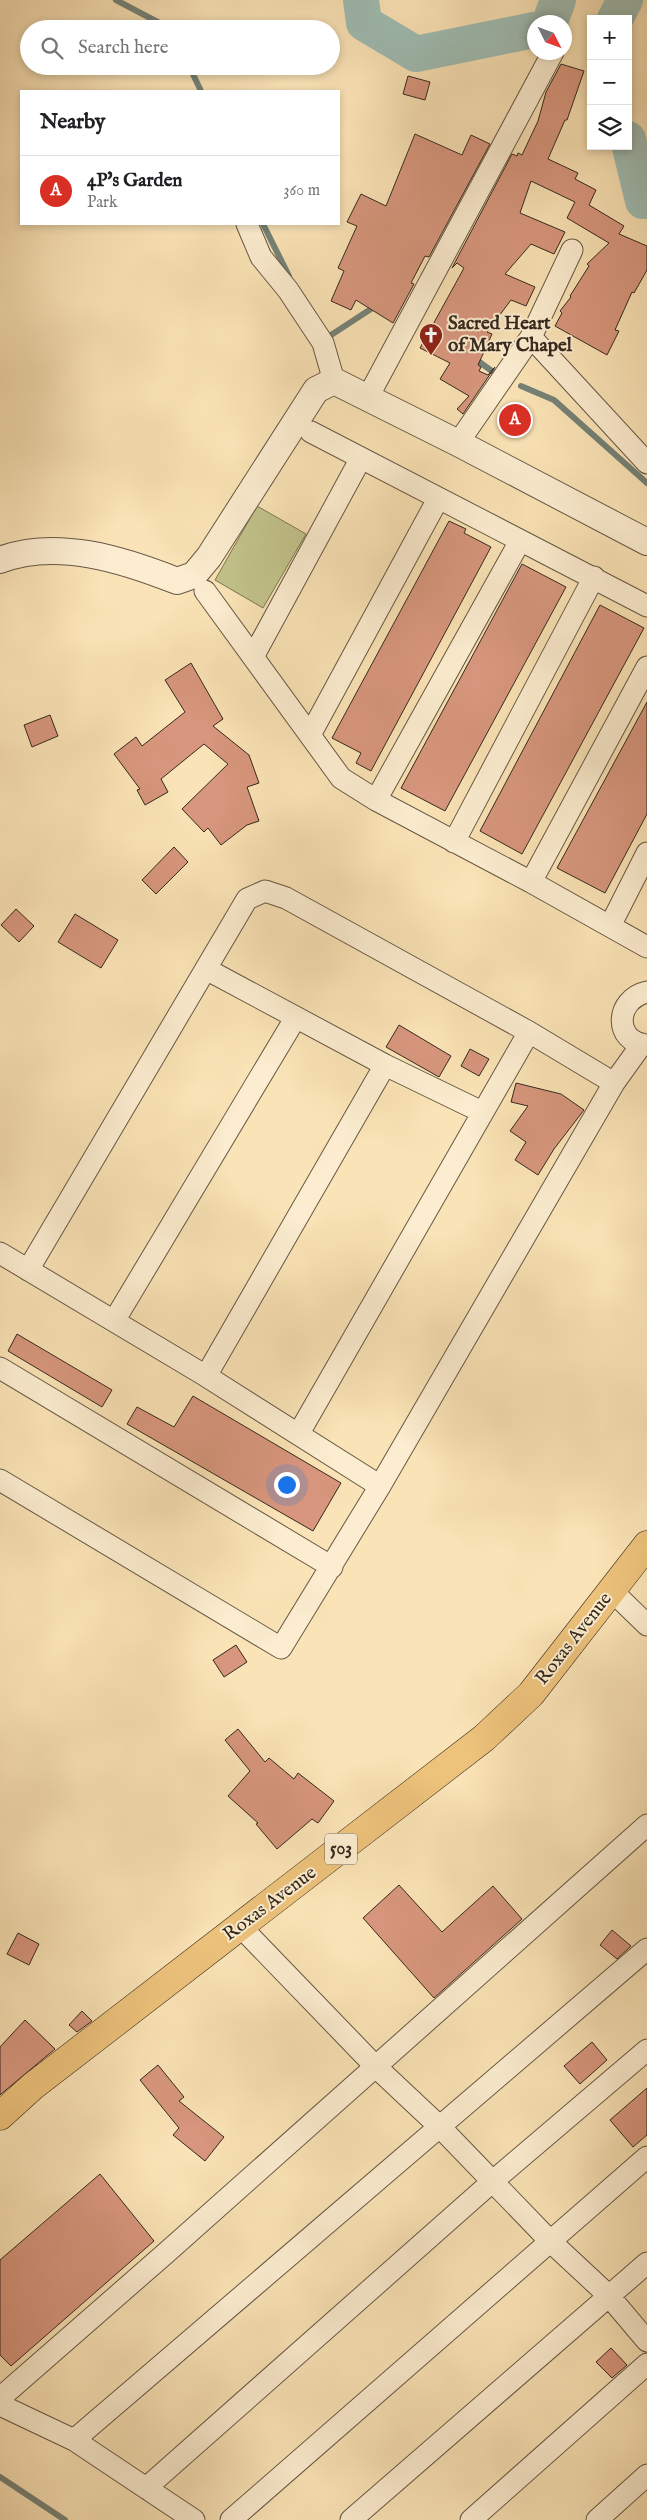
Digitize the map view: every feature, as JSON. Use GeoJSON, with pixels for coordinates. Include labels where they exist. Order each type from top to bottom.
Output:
{"type":"FeatureCollection","features":[{"type":"Feature","properties":{"kind":"main road","name":"Roxas Avenue"},"geometry":{"type":"LineString","coordinates":[[0,2116],[33,2086],[484,1738],[531,1694],[647,1546]]}},
{"type":"Feature","properties":{"kind":"street"},"geometry":{"type":"LineString","coordinates":[[368,398],[549,60]]}},
{"type":"Feature","properties":{"kind":"street"},"geometry":{"type":"LineString","coordinates":[[247,225],[261,257],[288,290],[322,343],[334,382],[458,443],[647,542]]}},
{"type":"Feature","properties":{"kind":"street"},"geometry":{"type":"LineString","coordinates":[[458,443],[531,337],[572,250]]}},
{"type":"Feature","properties":{"kind":"street"},"geometry":{"type":"LineString","coordinates":[[531,337],[647,463]]}},
{"type":"Feature","properties":{"kind":"street"},"geometry":{"type":"LineString","coordinates":[[0,560],[15,554],[51,551],[94,556],[140,566],[177,581],[194,575],[208,557],[316,390],[334,382]]}},
{"type":"Feature","properties":{"kind":"street"},"geometry":{"type":"LineString","coordinates":[[311,432],[520,542],[594,577],[647,606]]}},
{"type":"Feature","properties":{"kind":"street"},"geometry":{"type":"LineString","coordinates":[[253,657],[362,458]]}},
{"type":"Feature","properties":{"kind":"street"},"geometry":{"type":"LineString","coordinates":[[310,735],[438,499]]}},
{"type":"Feature","properties":{"kind":"street"},"geometry":{"type":"LineString","coordinates":[[376,800],[520,542]]}},
{"type":"Feature","properties":{"kind":"street"},"geometry":{"type":"LineString","coordinates":[[454,842],[594,577]]}},
{"type":"Feature","properties":{"kind":"street"},"geometry":{"type":"LineString","coordinates":[[205,591],[341,778],[376,800],[531,882],[647,947]]}},
{"type":"Feature","properties":{"kind":"street"},"geometry":{"type":"LineString","coordinates":[[531,882],[647,667]]}},
{"type":"Feature","properties":{"kind":"street"},"geometry":{"type":"LineString","coordinates":[[610,926],[647,853]]}},
{"type":"Feature","properties":{"kind":"street"},"geometry":{"type":"LineString","coordinates":[[28,1270],[247,899],[265,891],[286,898],[528,1032],[614,1083]]}},
{"type":"Feature","properties":{"kind":"street"},"geometry":{"type":"LineString","coordinates":[[206,969],[385,1065],[482,1112]]}},
{"type":"Feature","properties":{"kind":"street"},"geometry":{"type":"LineString","coordinates":[[0,1480],[281,1648],[380,1486],[614,1083],[644,1045],[633,1041],[626,1034],[622,1025],[622,1016],[624,1007],[630,999],[637,994],[647,992]]}},
{"type":"Feature","properties":{"kind":"street"},"geometry":{"type":"LineString","coordinates":[[114,1322],[296,1017]]}},
{"type":"Feature","properties":{"kind":"street"},"geometry":{"type":"LineString","coordinates":[[299,1433],[528,1032]]}},
{"type":"Feature","properties":{"kind":"street"},"geometry":{"type":"LineString","coordinates":[[206,1376],[385,1065]]}},
{"type":"Feature","properties":{"kind":"street"},"geometry":{"type":"LineString","coordinates":[[0,1253],[299,1433],[380,1486]]}},
{"type":"Feature","properties":{"kind":"street"},"geometry":{"type":"LineString","coordinates":[[0,1368],[332,1567]]}},
{"type":"Feature","properties":{"kind":"street"},"geometry":{"type":"LineString","coordinates":[[611,1590],[647,1624]]}},
{"type":"Feature","properties":{"kind":"street"},"geometry":{"type":"LineString","coordinates":[[0,2398],[166,2254],[647,1825]]}},
{"type":"Feature","properties":{"kind":"street"},"geometry":{"type":"LineString","coordinates":[[240,1926],[375,2066],[440,2127],[550,2241],[609,2296],[647,2341]]}},
{"type":"Feature","properties":{"kind":"street"},"geometry":{"type":"LineString","coordinates":[[74,2440],[647,1949]]}},
{"type":"Feature","properties":{"kind":"street"},"geometry":{"type":"LineString","coordinates":[[146,2488],[493,2181],[647,2050]]}},
{"type":"Feature","properties":{"kind":"street"},"geometry":{"type":"LineString","coordinates":[[231,2520],[647,2157]]}},
{"type":"Feature","properties":{"kind":"street"},"geometry":{"type":"LineString","coordinates":[[352,2520],[647,2263]]}},
{"type":"Feature","properties":{"kind":"street"},"geometry":{"type":"LineString","coordinates":[[471,2520],[647,2364]]}},
{"type":"Feature","properties":{"kind":"street"},"geometry":{"type":"LineString","coordinates":[[0,2405],[74,2440],[194,2520]]}},
{"type":"Feature","properties":{"kind":"street"},"geometry":{"type":"LineString","coordinates":[[597,2520],[647,2475]]}},
{"type":"Feature","properties":{"kind":"green space"},"geometry":{"type":"Polygon","coordinates":[[[257,506],[306,534],[263,608],[215,580],[257,506]]]}},
{"type":"Feature","properties":{"kind":"building"},"geometry":{"type":"Polygon","coordinates":[[[561,64],[584,71],[567,120],[565,120],[548,159],[578,173],[575,179],[596,190],[589,205],[624,226],[619,234],[647,246],[647,270],[634,293],[632,292],[615,330],[619,331],[607,355],[555,326],[562,313],[560,311],[571,297],[589,266],[587,264],[609,243],[567,218],[575,202],[531,181],[520,213],[565,232],[554,254],[531,244],[505,274],[535,287],[526,306],[511,300],[487,332],[492,334],[478,365],[481,367],[479,371],[488,375],[495,367],[463,414],[457,409],[469,396],[440,379],[450,363],[420,348],[464,268],[457,263],[452,268],[512,154],[517,156],[518,153],[522,155],[538,121],[546,92],[561,64]]]}},
{"type":"Feature","properties":{"kind":"building"},"geometry":{"type":"Polygon","coordinates":[[[408,76],[430,82],[425,100],[403,94],[408,76]]]}},
{"type":"Feature","properties":{"kind":"building"},"geometry":{"type":"Polygon","coordinates":[[[415,134],[462,155],[471,135],[490,144],[429,257],[425,256],[411,283],[414,284],[393,323],[356,300],[351,310],[331,301],[344,271],[338,268],[357,226],[347,222],[361,194],[386,206],[415,134]]]}},
{"type":"Feature","properties":{"kind":"building"},"geometry":{"type":"Polygon","coordinates":[[[449,521],[466,529],[464,533],[491,547],[371,771],[356,763],[361,753],[332,738],[449,521]]]}},
{"type":"Feature","properties":{"kind":"building"},"geometry":{"type":"Polygon","coordinates":[[[522,564],[566,587],[445,811],[401,788],[522,564]]]}},
{"type":"Feature","properties":{"kind":"building"},"geometry":{"type":"Polygon","coordinates":[[[600,605],[644,628],[522,854],[480,831],[600,605]]]}},
{"type":"Feature","properties":{"kind":"building"},"geometry":{"type":"Polygon","coordinates":[[[191,663],[223,719],[213,726],[249,755],[259,783],[247,787],[259,821],[247,825],[221,845],[208,828],[204,832],[182,809],[228,764],[204,744],[161,779],[168,792],[145,805],[137,790],[140,789],[114,754],[136,737],[142,746],[185,712],[165,680],[191,663]]]}},
{"type":"Feature","properties":{"kind":"building"},"geometry":{"type":"Polygon","coordinates":[[[647,702],[647,814],[605,893],[557,868],[647,702]]]}},
{"type":"Feature","properties":{"kind":"building"},"geometry":{"type":"Polygon","coordinates":[[[50,715],[58,736],[32,747],[24,725],[50,715]]]}},
{"type":"Feature","properties":{"kind":"building"},"geometry":{"type":"Polygon","coordinates":[[[174,847],[188,862],[156,894],[142,880],[174,847]]]}},
{"type":"Feature","properties":{"kind":"building"},"geometry":{"type":"Polygon","coordinates":[[[16,909],[34,926],[19,942],[1,925],[16,909]]]}},
{"type":"Feature","properties":{"kind":"building"},"geometry":{"type":"Polygon","coordinates":[[[75,914],[118,940],[101,968],[58,942],[75,914]]]}},
{"type":"Feature","properties":{"kind":"building"},"geometry":{"type":"Polygon","coordinates":[[[399,1025],[451,1056],[439,1077],[386,1047],[399,1025]]]}},
{"type":"Feature","properties":{"kind":"building"},"geometry":{"type":"Polygon","coordinates":[[[470,1049],[489,1059],[479,1076],[461,1066],[470,1049]]]}},
{"type":"Feature","properties":{"kind":"building"},"geometry":{"type":"Polygon","coordinates":[[[516,1083],[561,1094],[584,1110],[554,1149],[538,1175],[515,1160],[526,1142],[510,1131],[528,1106],[511,1102],[516,1083]]]}},
{"type":"Feature","properties":{"kind":"building"},"geometry":{"type":"Polygon","coordinates":[[[17,1334],[112,1390],[102,1407],[8,1351],[17,1334]]]}},
{"type":"Feature","properties":{"kind":"building"},"geometry":{"type":"Polygon","coordinates":[[[193,1396],[341,1483],[313,1531],[127,1424],[137,1407],[174,1427],[193,1396]]]}},
{"type":"Feature","properties":{"kind":"building"},"geometry":{"type":"Polygon","coordinates":[[[236,1645],[247,1662],[224,1677],[213,1660],[236,1645]]]}},
{"type":"Feature","properties":{"kind":"building"},"geometry":{"type":"Polygon","coordinates":[[[238,1729],[265,1762],[269,1758],[294,1779],[298,1773],[334,1801],[318,1823],[312,1819],[277,1849],[256,1824],[258,1823],[228,1796],[250,1771],[225,1740],[238,1729]]]}},
{"type":"Feature","properties":{"kind":"building"},"geometry":{"type":"Polygon","coordinates":[[[399,1885],[442,1932],[493,1886],[522,1919],[434,1998],[363,1918],[399,1885]]]}},
{"type":"Feature","properties":{"kind":"building"},"geometry":{"type":"Polygon","coordinates":[[[612,1930],[631,1946],[617,1959],[600,1945],[612,1930]]]}},
{"type":"Feature","properties":{"kind":"building"},"geometry":{"type":"Polygon","coordinates":[[[18,1933],[39,1944],[29,1965],[7,1954],[18,1933]]]}},
{"type":"Feature","properties":{"kind":"building"},"geometry":{"type":"Polygon","coordinates":[[[82,2011],[92,2021],[77,2032],[69,2025],[82,2011]]]}},
{"type":"Feature","properties":{"kind":"building"},"geometry":{"type":"Polygon","coordinates":[[[25,2020],[55,2049],[0,2095],[0,2047],[25,2020]]]}},
{"type":"Feature","properties":{"kind":"building"},"geometry":{"type":"Polygon","coordinates":[[[592,2042],[607,2060],[580,2084],[564,2066],[592,2042]]]}},
{"type":"Feature","properties":{"kind":"building"},"geometry":{"type":"Polygon","coordinates":[[[158,2065],[184,2097],[179,2101],[224,2137],[205,2161],[173,2135],[179,2128],[140,2080],[158,2065]]]}},
{"type":"Feature","properties":{"kind":"building"},"geometry":{"type":"Polygon","coordinates":[[[647,2088],[647,2135],[633,2147],[610,2120],[647,2088]]]}},
{"type":"Feature","properties":{"kind":"building"},"geometry":{"type":"Polygon","coordinates":[[[100,2174],[154,2241],[11,2366],[0,2355],[0,2260],[100,2174]]]}},
{"type":"Feature","properties":{"kind":"building"},"geometry":{"type":"Polygon","coordinates":[[[611,2348],[627,2365],[612,2378],[596,2362],[611,2348]]]}},
{"type":"Feature","properties":{"kind":"waterway"},"geometry":{"type":"LineString","coordinates":[[116,0],[154,20]]}},
{"type":"Feature","properties":{"kind":"waterway"},"geometry":{"type":"LineString","coordinates":[[361,0],[364,23],[416,54],[527,31]]}},
{"type":"Feature","properties":{"kind":"waterway"},"geometry":{"type":"LineString","coordinates":[[553,15],[558,0]]}},
{"type":"Feature","properties":{"kind":"waterway"},"geometry":{"type":"LineString","coordinates":[[617,15],[625,0]]}},
{"type":"Feature","properties":{"kind":"waterway"},"geometry":{"type":"LineString","coordinates":[[193,75],[201,90]]}},
{"type":"Feature","properties":{"kind":"waterway"},"geometry":{"type":"LineString","coordinates":[[631,150],[643,201],[647,201]]}},
{"type":"Feature","properties":{"kind":"waterway"},"geometry":{"type":"LineString","coordinates":[[264,225],[289,276]]}},
{"type":"Feature","properties":{"kind":"waterway"},"geometry":{"type":"LineString","coordinates":[[326,333],[328,337],[377,305]]}},
{"type":"Feature","properties":{"kind":"waterway"},"geometry":{"type":"LineString","coordinates":[[474,358],[500,377]]}},
{"type":"Feature","properties":{"kind":"waterway"},"geometry":{"type":"LineString","coordinates":[[521,386],[554,400],[647,483]]}},
{"type":"Feature","properties":{"kind":"waterway"},"geometry":{"type":"LineString","coordinates":[[0,2477],[65,2520]]}},
{"type":"Feature","properties":{"kind":"place","name":"Sacred Heart of Mary Chapel"},"geometry":{"type":"Point","coordinates":[431,356]}},
{"type":"Feature","properties":{"kind":"place","name":"4P's Garden"},"geometry":{"type":"Point","coordinates":[515,420]}}]}
